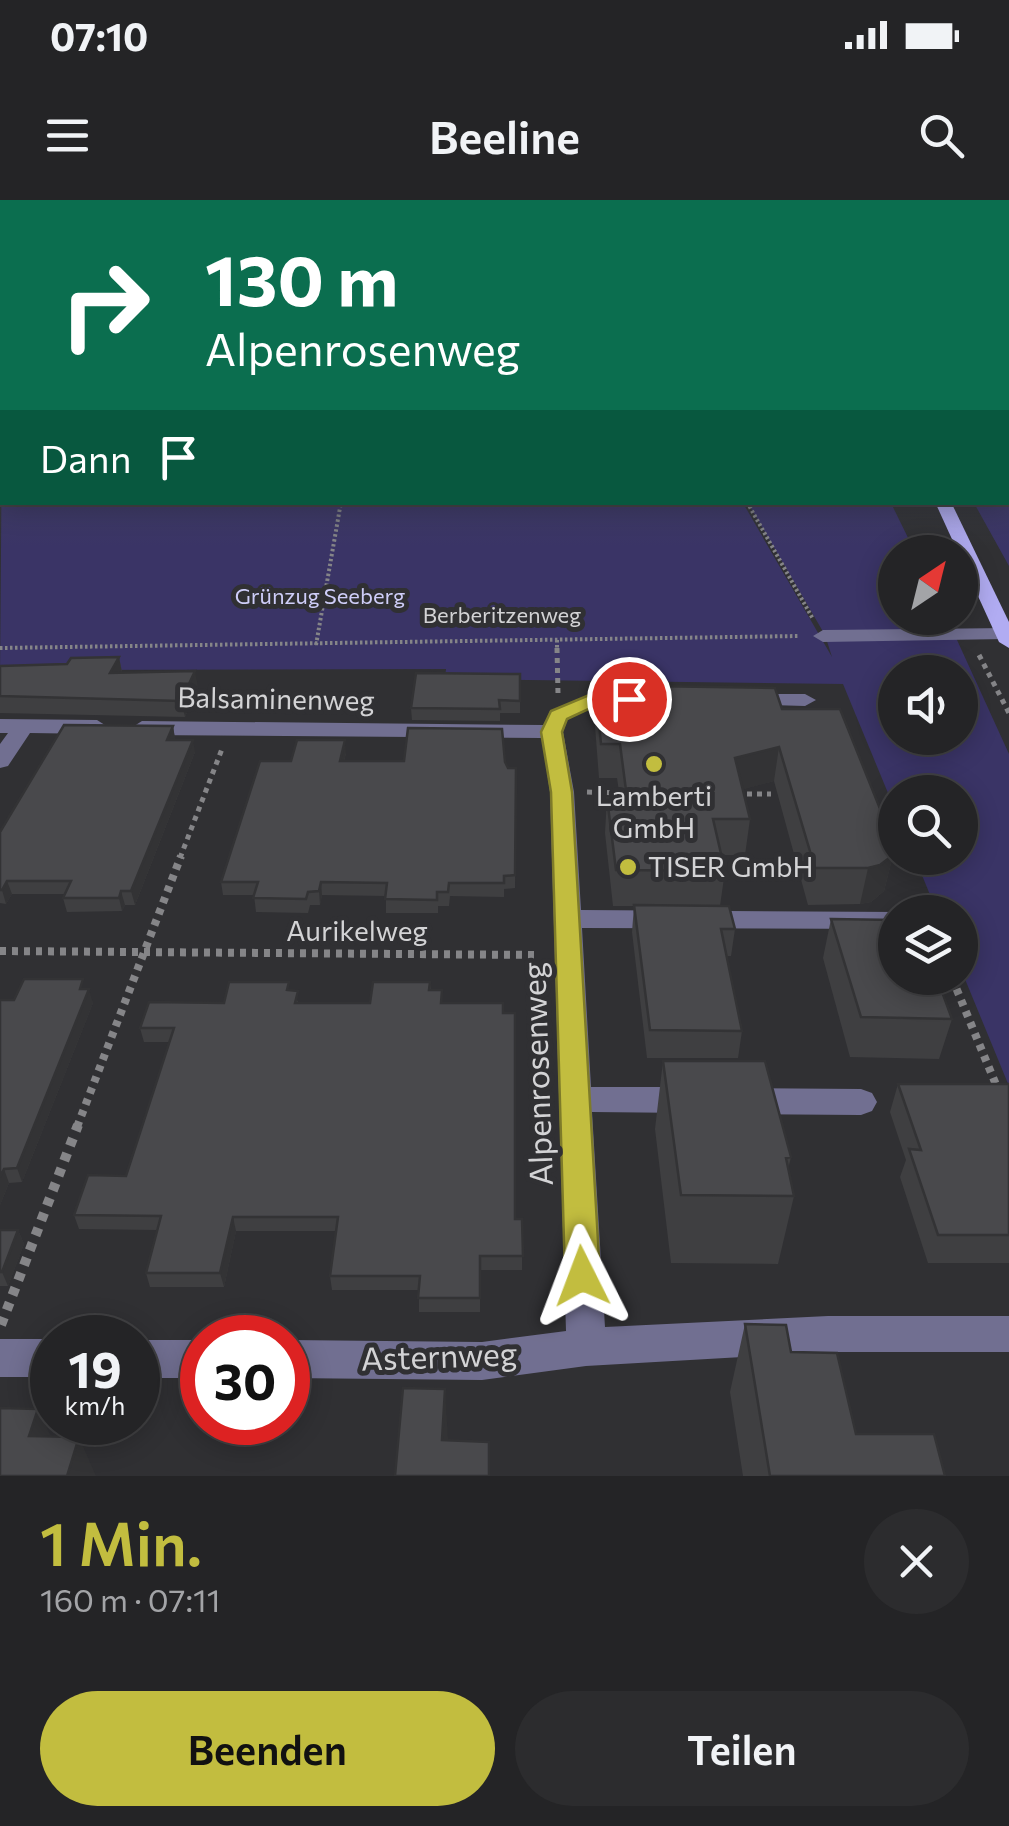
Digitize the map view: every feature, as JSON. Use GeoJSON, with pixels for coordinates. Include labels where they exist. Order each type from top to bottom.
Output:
{"type":"FeatureCollection","features":[{"type":"Feature","properties":{"kind":"main road"},"geometry":{"type":"LineString","coordinates":[[944,505],[1007,638]]}},
{"type":"Feature","properties":{"kind":"street"},"geometry":{"type":"LineString","coordinates":[[822,636],[878,635]]}},
{"type":"Feature","properties":{"kind":"street"},"geometry":{"type":"LineString","coordinates":[[978,635],[1007,638]]}},
{"type":"Feature","properties":{"kind":"street"},"geometry":{"type":"LineString","coordinates":[[555,724],[594,699],[651,699]]}},
{"type":"Feature","properties":{"kind":"street"},"geometry":{"type":"LineString","coordinates":[[709,700],[805,700]]}},
{"type":"Feature","properties":{"kind":"street","name":"Balsaminenweg"},"geometry":{"type":"LineString","coordinates":[[11,726],[230,729],[555,724]]}},
{"type":"Feature","properties":{"kind":"street","name":"Alpenrosenweg"},"geometry":{"type":"LineString","coordinates":[[555,724],[562,792],[586,1347]]}},
{"type":"Feature","properties":{"kind":"street"},"geometry":{"type":"LineString","coordinates":[[0,761],[11,726]]}},
{"type":"Feature","properties":{"kind":"street"},"geometry":{"type":"LineString","coordinates":[[568,919],[878,920]]}},
{"type":"Feature","properties":{"kind":"street"},"geometry":{"type":"LineString","coordinates":[[573,1099],[862,1102]]}},
{"type":"Feature","properties":{"kind":"street","name":"Asternweg"},"geometry":{"type":"LineString","coordinates":[[310,1360],[482,1360],[586,1347],[828,1334],[1009,1334]]}},
{"type":"Feature","properties":{"kind":"street"},"geometry":{"type":"LineString","coordinates":[[0,1358],[30,1358]]}},
{"type":"Feature","properties":{"kind":"path"},"geometry":{"type":"LineString","coordinates":[[316,645],[340,505]]}},
{"type":"Feature","properties":{"kind":"path"},"geometry":{"type":"LineString","coordinates":[[749,505],[822,636]]}},
{"type":"Feature","properties":{"kind":"path"},"geometry":{"type":"LineString","coordinates":[[966,635],[1009,712]]}},
{"type":"Feature","properties":{"kind":"path","name":"Berberitzenweg"},"geometry":{"type":"LineString","coordinates":[[0,648],[822,636]]}},
{"type":"Feature","properties":{"kind":"path"},"geometry":{"type":"LineString","coordinates":[[555,724],[557,640]]}},
{"type":"Feature","properties":{"kind":"path"},"geometry":{"type":"LineString","coordinates":[[0,1327],[230,729]]}},
{"type":"Feature","properties":{"kind":"path"},"geometry":{"type":"LineString","coordinates":[[562,792],[638,793]]}},
{"type":"Feature","properties":{"kind":"path"},"geometry":{"type":"LineString","coordinates":[[733,794],[771,794]]}},
{"type":"Feature","properties":{"kind":"path","name":"Aurikelweg"},"geometry":{"type":"LineString","coordinates":[[0,951],[568,955]]}},
{"type":"Feature","properties":{"kind":"path"},"geometry":{"type":"LineString","coordinates":[[959,995],[1002,1099]]}},
{"type":"Feature","properties":{"kind":"green space","name":"Grünzug Seeberg"},"geometry":{"type":"Polygon","coordinates":[[[1,505],[744,505],[832,657],[825,635],[749,505],[892,505],[907,535],[878,535],[878,635],[955,635],[964,655],[878,655],[878,755],[978,755],[978,686],[1009,754],[1009,1086],[972,995],[978,995],[978,895],[930,895],[922,875],[978,875],[978,775],[881,775],[843,684],[445,679],[446,669],[53,670],[0,679],[1,505]]]}},
{"type":"Feature","properties":{"kind":"green space"},"geometry":{"type":"Polygon","coordinates":[[[975,505],[1009,505],[1009,566],[975,505]]]}},
{"type":"Feature","properties":{"kind":"building"},"geometry":{"type":"Polygon","coordinates":[[[119,657],[110,673],[195,671],[181,701],[0,696],[0,666],[67,664],[71,658],[119,657]]]}},
{"type":"Feature","properties":{"kind":"building"},"geometry":{"type":"Polygon","coordinates":[[[416,673],[520,674],[520,701],[499,700],[500,709],[411,708],[416,673]]]}},
{"type":"Feature","properties":{"kind":"building"},"geometry":{"type":"Polygon","coordinates":[[[612,676],[643,676],[646,686],[775,688],[782,709],[840,709],[878,804],[878,866],[815,868],[779,747],[735,758],[750,819],[713,819],[725,871],[616,870],[607,798],[627,798],[620,744],[601,744],[596,693],[614,693],[612,676]]]}},
{"type":"Feature","properties":{"kind":"building"},"geometry":{"type":"Polygon","coordinates":[[[64,725],[173,726],[167,740],[193,740],[131,891],[121,891],[119,898],[63,898],[71,881],[7,881],[0,890],[0,832],[64,725]]]}},
{"type":"Feature","properties":{"kind":"building"},"geometry":{"type":"Polygon","coordinates":[[[408,728],[502,729],[505,762],[508,768],[516,768],[515,875],[504,876],[504,883],[449,883],[448,892],[437,892],[437,900],[385,899],[387,883],[321,882],[319,891],[308,892],[306,899],[253,898],[258,882],[221,882],[260,761],[291,761],[297,740],[345,740],[340,761],[404,761],[408,728]]]}},
{"type":"Feature","properties":{"kind":"building"},"geometry":{"type":"Polygon","coordinates":[[[634,905],[729,906],[735,929],[721,929],[742,1031],[650,1030],[634,905]]]}},
{"type":"Feature","properties":{"kind":"building"},"geometry":{"type":"Polygon","coordinates":[[[831,919],[878,920],[878,995],[943,995],[952,1019],[861,1017],[831,919]]]}},
{"type":"Feature","properties":{"kind":"building"},"geometry":{"type":"Polygon","coordinates":[[[24,979],[83,979],[80,989],[89,989],[17,1168],[4,1169],[0,1177],[0,1000],[14,1000],[24,979]]]}},
{"type":"Feature","properties":{"kind":"building"},"geometry":{"type":"Polygon","coordinates":[[[229,982],[289,982],[287,990],[298,991],[295,1003],[370,1003],[373,982],[430,982],[429,990],[442,990],[441,1003],[503,1003],[503,1013],[515,1013],[515,1219],[522,1219],[523,1256],[480,1256],[480,1298],[418,1298],[420,1276],[330,1276],[338,1217],[233,1217],[220,1273],[146,1273],[161,1216],[74,1215],[88,1175],[126,1176],[174,1028],[140,1028],[149,1002],[224,1003],[229,982]]]}},
{"type":"Feature","properties":{"kind":"building"},"geometry":{"type":"Polygon","coordinates":[[[663,1061],[765,1061],[791,1157],[786,1158],[794,1196],[681,1195],[663,1061]]]}},
{"type":"Feature","properties":{"kind":"building"},"geometry":{"type":"Polygon","coordinates":[[[898,1084],[1009,1084],[1009,1235],[938,1235],[909,1149],[921,1150],[898,1084]]]}},
{"type":"Feature","properties":{"kind":"building"},"geometry":{"type":"Polygon","coordinates":[[[0,1230],[18,1230],[2,1272],[0,1272],[0,1230]]]}},
{"type":"Feature","properties":{"kind":"building"},"geometry":{"type":"Polygon","coordinates":[[[745,1324],[786,1325],[791,1352],[837,1353],[856,1434],[934,1434],[945,1476],[770,1476],[745,1324]]]}},
{"type":"Feature","properties":{"kind":"building"},"geometry":{"type":"Polygon","coordinates":[[[403,1388],[445,1389],[442,1440],[489,1442],[489,1476],[395,1476],[403,1388]]]}},
{"type":"Feature","properties":{"kind":"building"},"geometry":{"type":"Polygon","coordinates":[[[0,1408],[30,1409],[30,1445],[77,1445],[67,1476],[0,1476],[0,1408]]]}},
{"type":"Feature","properties":{"kind":"place","name":"Lamberti GmbH"},"geometry":{"type":"Point","coordinates":[654,764]}},
{"type":"Feature","properties":{"kind":"place","name":"TISER GmbH"},"geometry":{"type":"Point","coordinates":[628,867]}},
{"type":"Feature","properties":{"kind":"route"},"geometry":{"type":"LineString","coordinates":[[582,1276],[562,792],[552,732],[558,716],[594,699],[629,699]]}}]}
